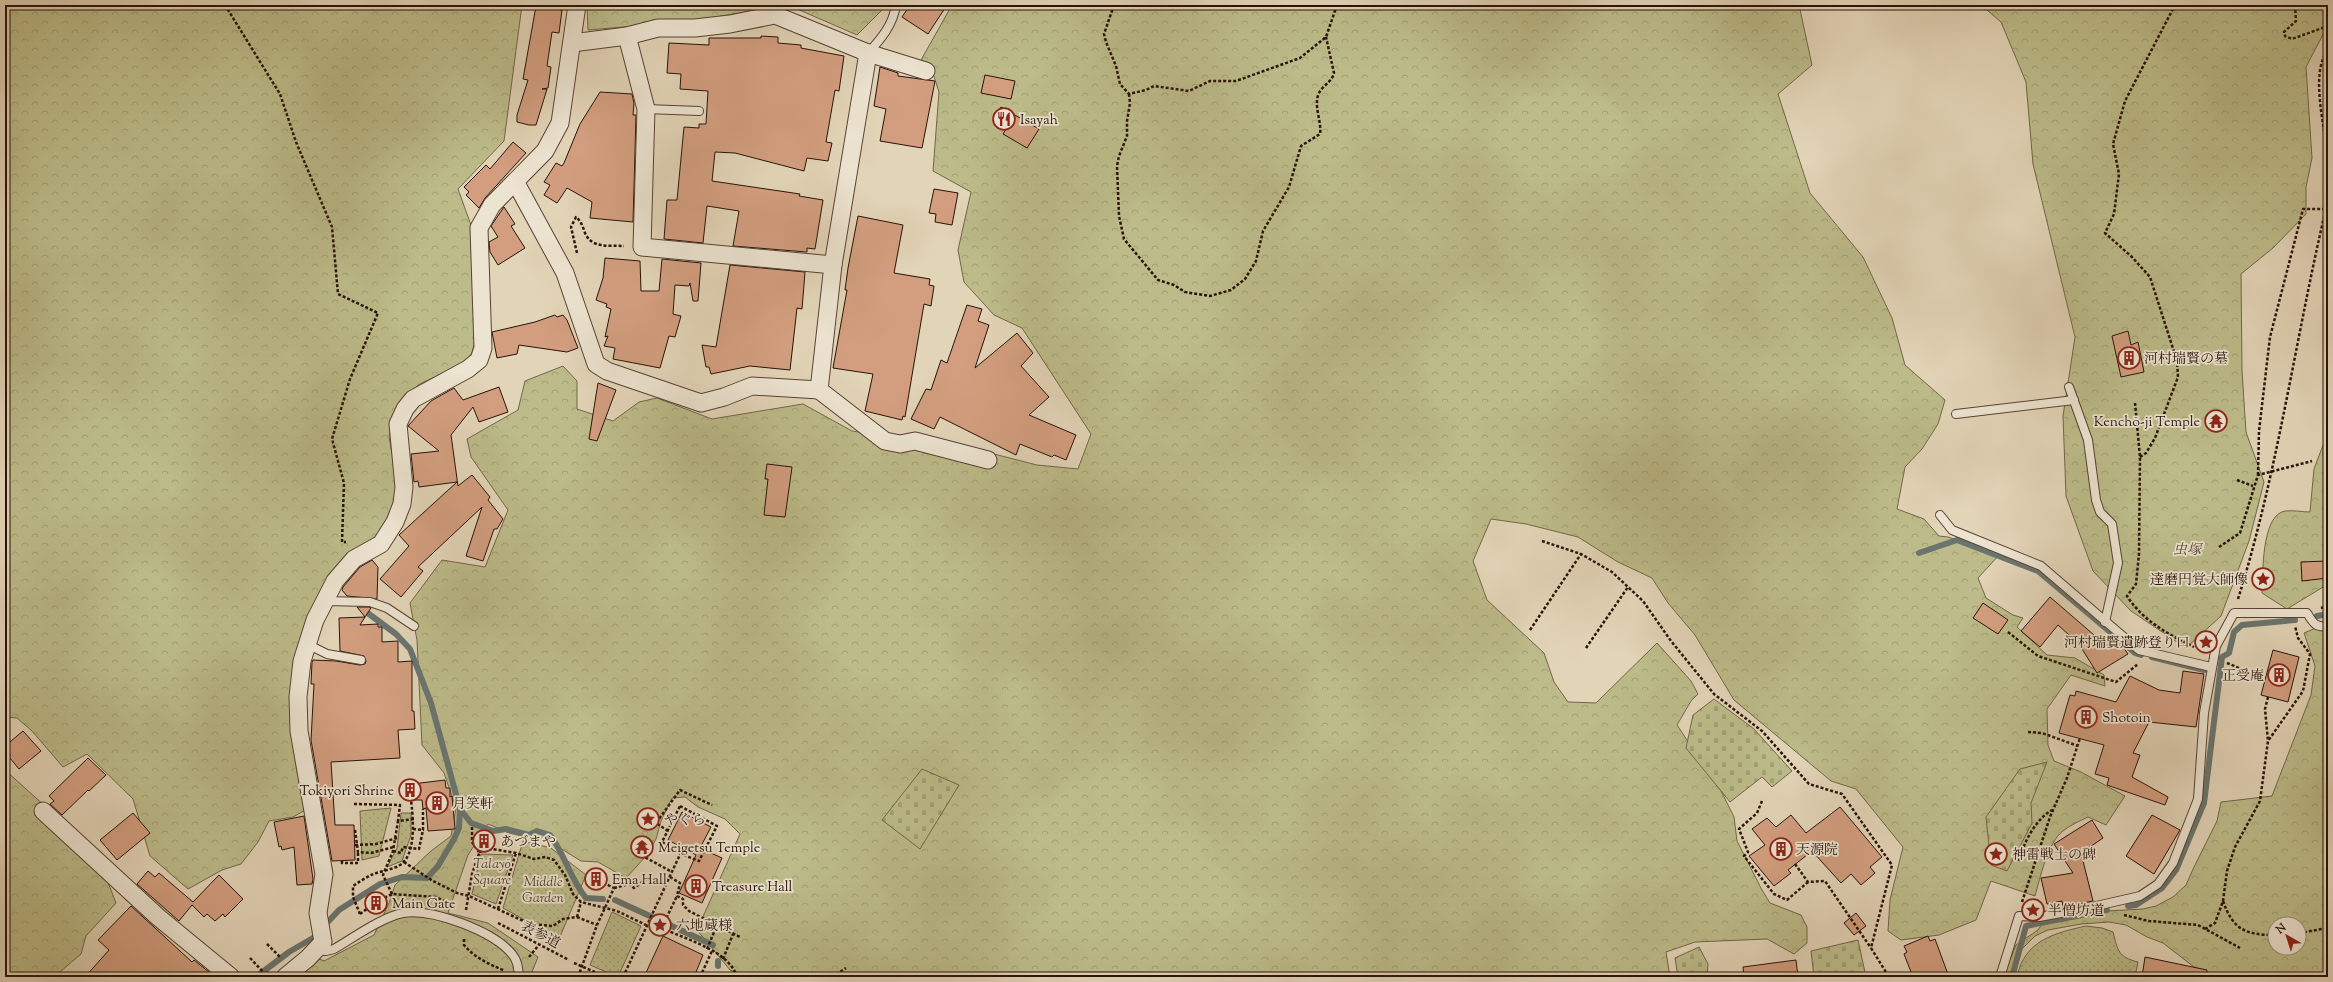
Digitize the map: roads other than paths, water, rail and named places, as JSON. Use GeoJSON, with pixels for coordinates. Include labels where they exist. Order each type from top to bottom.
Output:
{"type":"FeatureCollection","features":[{"type":"Feature","properties":{"kind":"street"},"geometry":{"type":"LineString","coordinates":[[285,977],[319,943],[318,912],[324,874],[299,731],[300,679],[307,644],[323,601],[335,581],[354,559],[381,544],[395,522],[402,504],[404,487],[398,424],[405,409],[414,399],[468,369],[479,360],[483,348],[479,228],[492,205],[516,183],[545,151],[560,124],[577,5]]}},
{"type":"Feature","properties":{"kind":"street"},"geometry":{"type":"LineString","coordinates":[[572,43],[627,36],[658,28],[723,25],[775,15],[868,53],[926,71]]}},
{"type":"Feature","properties":{"kind":"street"},"geometry":{"type":"LineString","coordinates":[[627,36],[646,109],[642,247],[833,265]]}},
{"type":"Feature","properties":{"kind":"street"},"geometry":{"type":"LineString","coordinates":[[819,390],[833,265],[868,53]]}},
{"type":"Feature","properties":{"kind":"street"},"geometry":{"type":"LineString","coordinates":[[516,183],[565,272],[596,364],[607,371],[701,403],[724,397],[752,386],[819,390],[885,441],[900,444],[915,441],[988,460]]}},
{"type":"Feature","properties":{"kind":"street"},"geometry":{"type":"LineString","coordinates":[[43,811],[158,917],[231,977]]}},
{"type":"Feature","properties":{"kind":"lane"},"geometry":{"type":"LineString","coordinates":[[868,53],[884,36],[894,15],[896,5]]}},
{"type":"Feature","properties":{"kind":"lane"},"geometry":{"type":"LineString","coordinates":[[646,109],[699,111]]}},
{"type":"Feature","properties":{"kind":"lane"},"geometry":{"type":"LineString","coordinates":[[2069,387],[2088,440],[2096,500],[2100,512],[2112,524],[2118,563],[2105,622]]}},
{"type":"Feature","properties":{"kind":"lane"},"geometry":{"type":"LineString","coordinates":[[1956,414],[2074,400]]}},
{"type":"Feature","properties":{"kind":"lane"},"geometry":{"type":"LineString","coordinates":[[1940,515],[1952,530],[2041,566],[2105,622],[2140,650],[2211,667]]}},
{"type":"Feature","properties":{"kind":"lane"},"geometry":{"type":"LineString","coordinates":[[323,601],[370,602],[387,608],[414,626]]}},
{"type":"Feature","properties":{"kind":"lane"},"geometry":{"type":"LineString","coordinates":[[2000,977],[2019,916],[2039,917],[2113,903],[2140,896],[2158,884],[2173,863],[2198,799],[2199,765],[2211,667],[2216,646],[2234,613],[2307,613],[2313,624],[2320,627],[2328,626]]}},
{"type":"Feature","properties":{"kind":"lane"},"geometry":{"type":"LineString","coordinates":[[307,644],[327,654],[361,660]]}},
{"type":"Feature","properties":{"kind":"lane"},"geometry":{"type":"LineString","coordinates":[[319,943],[326,951],[334,949],[386,920],[403,913],[441,918],[468,926],[491,936],[512,954],[518,964],[519,977]]}},
{"type":"Feature","properties":{"kind":"waterway"},"geometry":{"type":"LineString","coordinates":[[1919,553],[1957,540],[2038,571],[2135,653],[2141,655]]}},
{"type":"Feature","properties":{"kind":"waterway"},"geometry":{"type":"LineString","coordinates":[[256,977],[289,952],[313,938],[339,910],[380,884],[402,877],[427,878],[438,866],[459,828],[460,809],[431,703],[410,649],[396,634],[369,614]]}},
{"type":"Feature","properties":{"kind":"waterway"},"geometry":{"type":"LineString","coordinates":[[2317,616],[2328,614]]}},
{"type":"Feature","properties":{"kind":"waterway"},"geometry":{"type":"LineString","coordinates":[[2128,906],[2136,905],[2162,888],[2176,870],[2204,803],[2222,657],[2229,653],[2234,632],[2242,625],[2295,620]]}},
{"type":"Feature","properties":{"kind":"waterway"},"geometry":{"type":"LineString","coordinates":[[2152,657],[2204,670]]}},
{"type":"Feature","properties":{"kind":"waterway"},"geometry":{"type":"LineString","coordinates":[[460,809],[471,823],[493,831],[506,829],[529,835],[537,831],[550,835],[576,883],[586,898],[603,899]]}},
{"type":"Feature","properties":{"kind":"waterway"},"geometry":{"type":"LineString","coordinates":[[615,900],[713,945]]}},
{"type":"Feature","properties":{"kind":"waterway"},"geometry":{"type":"LineString","coordinates":[[2012,977],[2026,926],[2107,910]]}},
{"type":"Feature","properties":{"kind":"waterway"},"geometry":{"type":"LineString","coordinates":[[718,961],[718,966]]}},
{"type":"Feature","properties":{"kind":"place","name":"Isayah"},"geometry":{"type":"Point","coordinates":[1004,119]}},
{"type":"Feature","properties":{"kind":"place","name":"河村瑞賢の墓"},"geometry":{"type":"Point","coordinates":[2129,358]}},
{"type":"Feature","properties":{"kind":"place","name":"Kenchō-ji Temple"},"geometry":{"type":"Point","coordinates":[2216,421]}},
{"type":"Feature","properties":{"kind":"place","name":"達磨円覚大師像"},"geometry":{"type":"Point","coordinates":[2263,579]}},
{"type":"Feature","properties":{"kind":"place","name":"河村瑞賢遺跡登り口"},"geometry":{"type":"Point","coordinates":[2206,642]}},
{"type":"Feature","properties":{"kind":"place","name":"正受庵"},"geometry":{"type":"Point","coordinates":[2279,675]}},
{"type":"Feature","properties":{"kind":"place","name":"Shotoin"},"geometry":{"type":"Point","coordinates":[2086,717]}},
{"type":"Feature","properties":{"kind":"place","name":"Tokiyori Shrine"},"geometry":{"type":"Point","coordinates":[410,790]}},
{"type":"Feature","properties":{"kind":"place","name":"月笑軒"},"geometry":{"type":"Point","coordinates":[437,803]}},
{"type":"Feature","properties":{"kind":"place","name":"やぐら"},"geometry":{"type":"Point","coordinates":[648,819]}},
{"type":"Feature","properties":{"kind":"place","name":"あづまや"},"geometry":{"type":"Point","coordinates":[484,841]}},
{"type":"Feature","properties":{"kind":"place","name":"Meigetsu Temple"},"geometry":{"type":"Point","coordinates":[642,847]}},
{"type":"Feature","properties":{"kind":"place","name":"天源院"},"geometry":{"type":"Point","coordinates":[1781,849]}},
{"type":"Feature","properties":{"kind":"place","name":"神雷戦士の碑"},"geometry":{"type":"Point","coordinates":[1996,854]}},
{"type":"Feature","properties":{"kind":"place","name":"Ema Hall"},"geometry":{"type":"Point","coordinates":[596,879]}},
{"type":"Feature","properties":{"kind":"place","name":"Treasure Hall"},"geometry":{"type":"Point","coordinates":[696,886]}},
{"type":"Feature","properties":{"kind":"place","name":"Main Gate"},"geometry":{"type":"Point","coordinates":[376,903]}},
{"type":"Feature","properties":{"kind":"place","name":"半僧坊道"},"geometry":{"type":"Point","coordinates":[2033,910]}},
{"type":"Feature","properties":{"kind":"place","name":"六地蔵様"},"geometry":{"type":"Point","coordinates":[660,925]}},
{"type":"Feature","properties":{"kind":"park label","name":"虫塚"},"geometry":{"type":"Point","coordinates":[2187,549]}},
{"type":"Feature","properties":{"kind":"park label","name":"Talayō Square"},"geometry":{"type":"Point","coordinates":[492,872]}},
{"type":"Feature","properties":{"kind":"park label","name":"Middle Garden"},"geometry":{"type":"Point","coordinates":[543,890]}}]}
